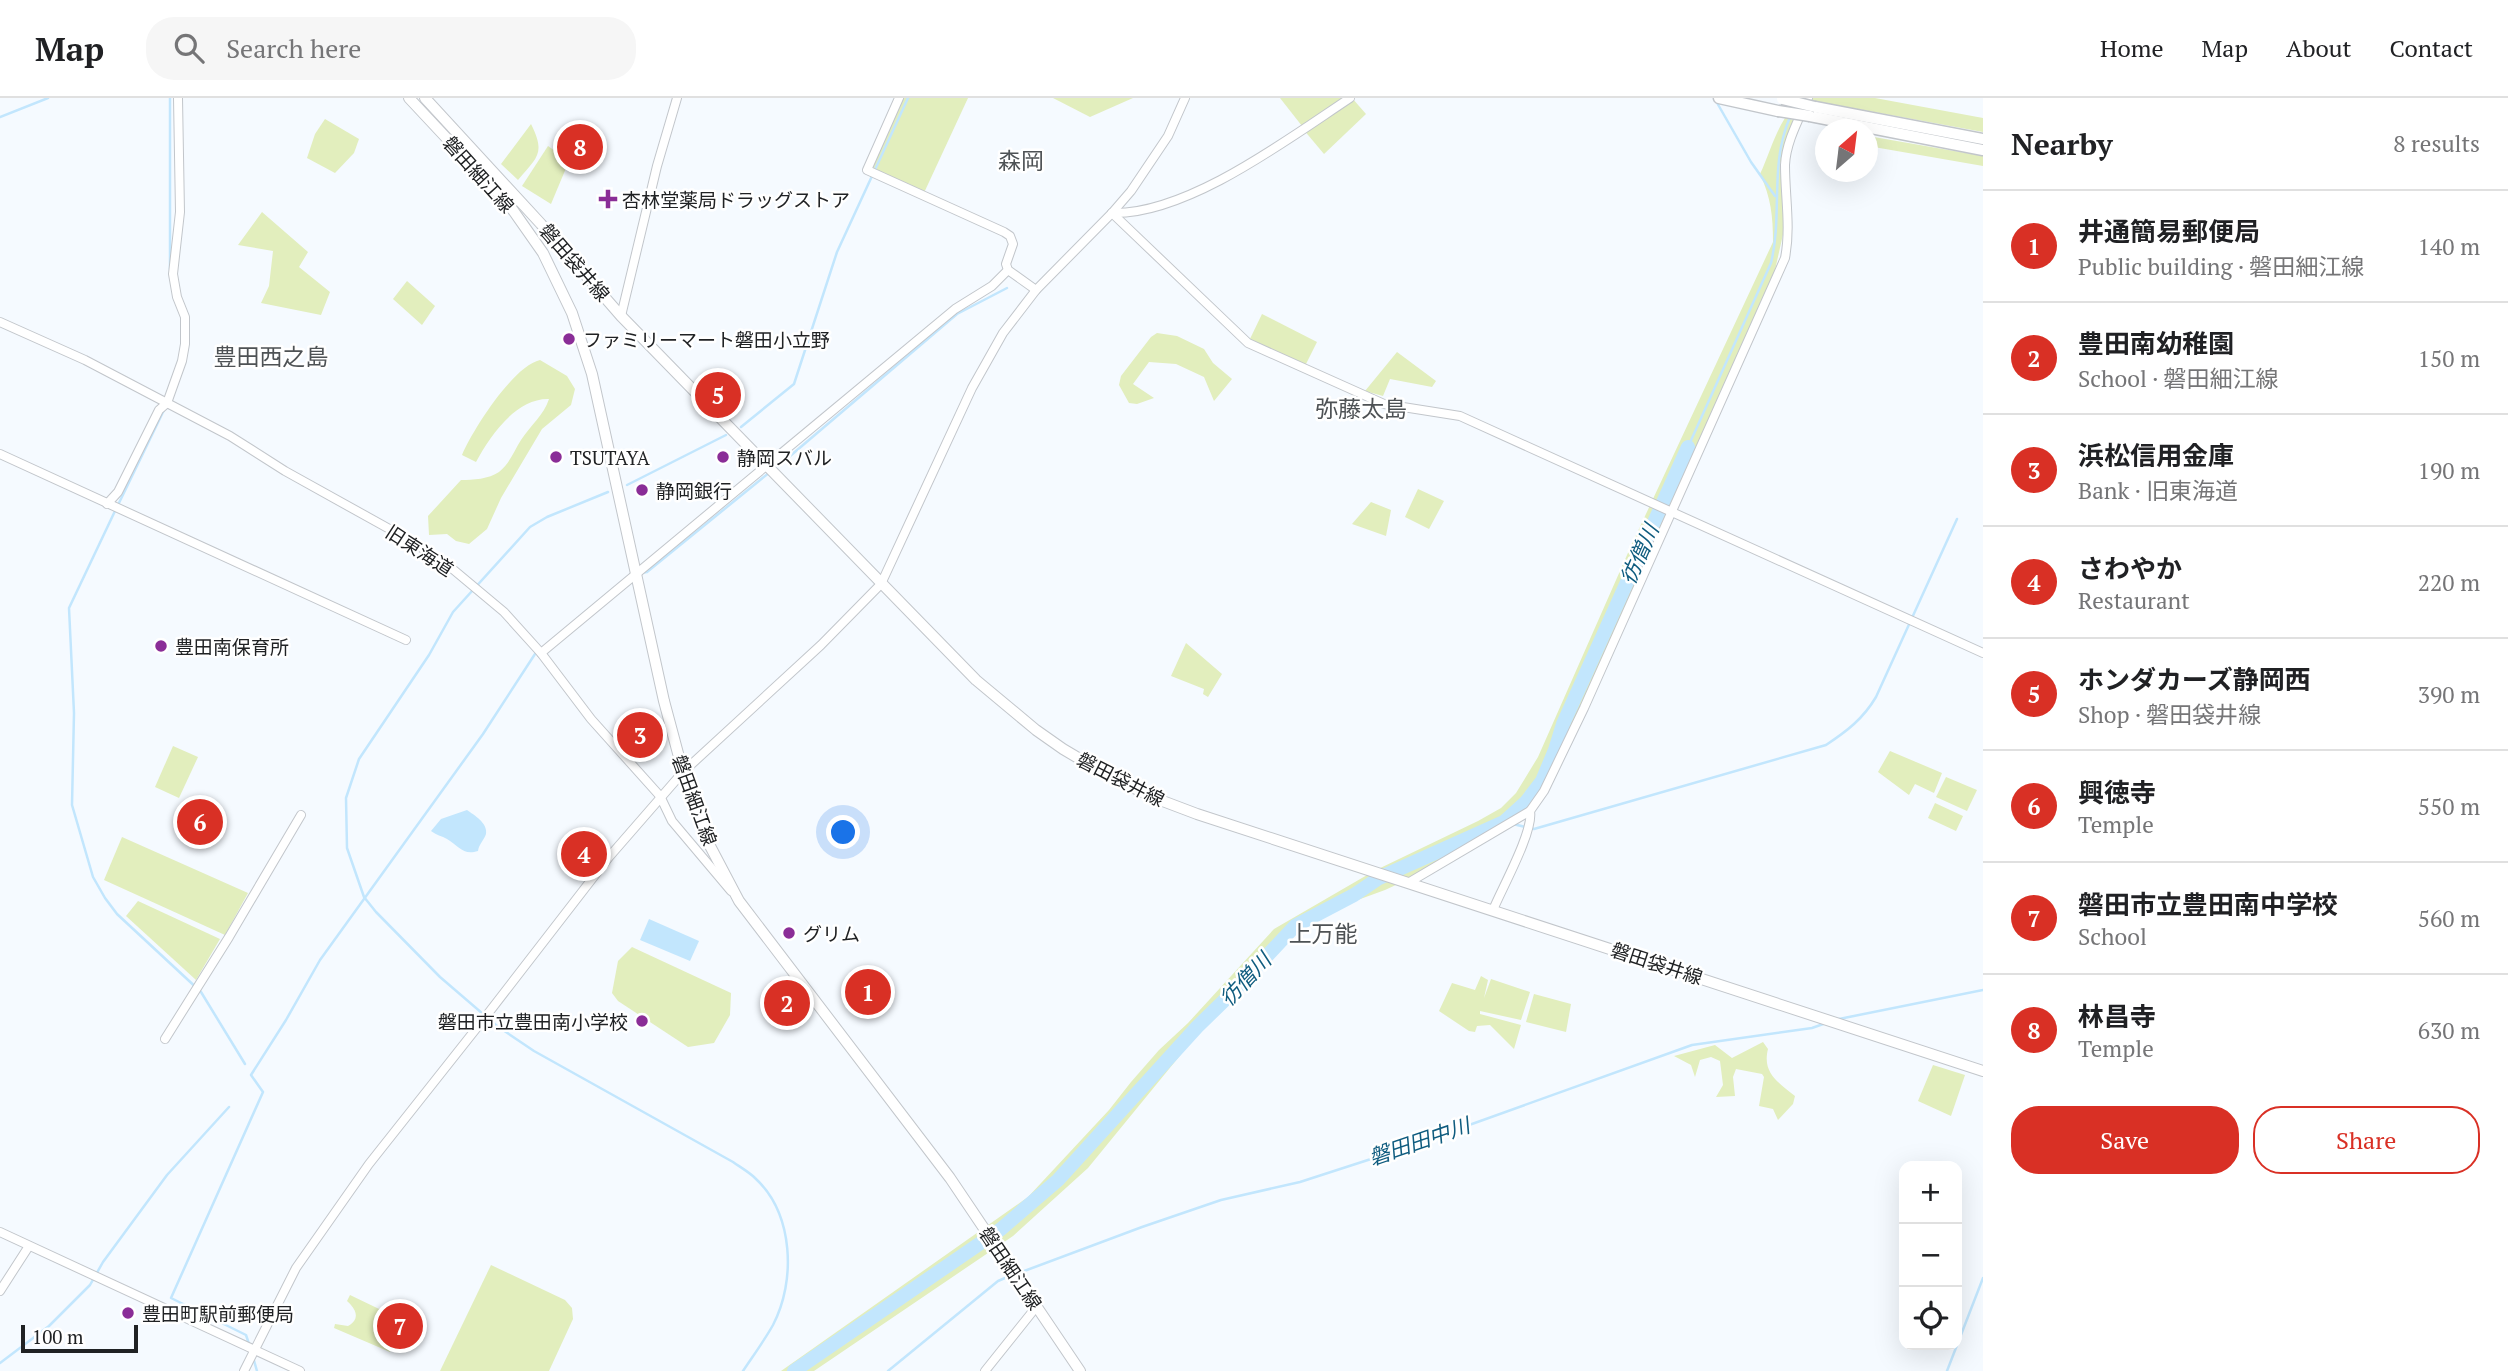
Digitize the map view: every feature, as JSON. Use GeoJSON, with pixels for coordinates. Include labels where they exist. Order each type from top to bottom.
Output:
{"type":"FeatureCollection","features":[{"type":"Feature","properties":{"kind":"highway"},"geometry":{"type":"LineString","coordinates":[[1719,98],[1811,107],[1983,139]]}},
{"type":"Feature","properties":{"kind":"highway"},"geometry":{"type":"LineString","coordinates":[[1811,107],[1983,150]]}},
{"type":"Feature","properties":{"kind":"main road","name":"磐田細江線"},"geometry":{"type":"LineString","coordinates":[[409,98],[510,206],[553,271],[572,313],[592,374],[682,772],[709,844],[739,901],[926,1146],[1080,1371]]}},
{"type":"Feature","properties":{"kind":"main road","name":"磐田袋井線"},"geometry":{"type":"LineString","coordinates":[[425,98],[621,316],[881,584],[995,697],[1036,730],[1112,778],[1197,814],[1983,1071]]}},
{"type":"Feature","properties":{"kind":"main road","name":"磐田袋井線"},"geometry":{"type":"LineString","coordinates":[[433,98],[471,147]]}},
{"type":"Feature","properties":{"kind":"street"},"geometry":{"type":"LineString","coordinates":[[107,504],[118,492],[159,410],[167,403],[185,344],[184,317],[173,274],[180,201],[178,98]]}},
{"type":"Feature","properties":{"kind":"street"},"geometry":{"type":"LineString","coordinates":[[621,316],[656,166],[677,98]]}},
{"type":"Feature","properties":{"kind":"street"},"geometry":{"type":"LineString","coordinates":[[900,98],[867,170],[1010,236],[1013,244],[1006,264],[1008,270],[1036,290]]}},
{"type":"Feature","properties":{"kind":"street"},"geometry":{"type":"LineString","coordinates":[[244,1371],[296,1268],[369,1164],[609,857],[682,772],[821,645],[881,584],[986,361],[1003,333],[1036,290],[1112,214],[1131,191],[1168,135],[1185,98]]}},
{"type":"Feature","properties":{"kind":"street"},"geometry":{"type":"LineString","coordinates":[[1112,214],[1132,214],[1194,193],[1227,176],[1350,98]]}},
{"type":"Feature","properties":{"kind":"street"},"geometry":{"type":"LineString","coordinates":[[1403,881],[1530,811],[1544,791],[1785,258],[1789,222],[1785,164],[1788,148],[1811,107]]}},
{"type":"Feature","properties":{"kind":"street"},"geometry":{"type":"LineString","coordinates":[[1112,214],[1248,343],[1384,404],[1460,416],[1983,653]]}},
{"type":"Feature","properties":{"kind":"street"},"geometry":{"type":"LineString","coordinates":[[541,653],[955,309],[992,286],[1008,270]]}},
{"type":"Feature","properties":{"kind":"street","name":"旧東海道"},"geometry":{"type":"LineString","coordinates":[[0,322],[85,360],[230,436],[285,471],[411,541],[475,588],[504,612],[541,653],[592,719],[660,796],[672,821],[739,901]]}},
{"type":"Feature","properties":{"kind":"street"},"geometry":{"type":"LineString","coordinates":[[0,454],[406,640]]}},
{"type":"Feature","properties":{"kind":"street"},"geometry":{"type":"LineString","coordinates":[[1493,910],[1526,837],[1530,811]]}},
{"type":"Feature","properties":{"kind":"street"},"geometry":{"type":"LineString","coordinates":[[166,1039],[301,815]]}},
{"type":"Feature","properties":{"kind":"street"},"geometry":{"type":"LineString","coordinates":[[0,1232],[300,1371]]}},
{"type":"Feature","properties":{"kind":"street"},"geometry":{"type":"LineString","coordinates":[[0,1291],[29,1246]]}},
{"type":"Feature","properties":{"kind":"street"},"geometry":{"type":"LineString","coordinates":[[985,1371],[1037,1306]]}},
{"type":"Feature","properties":{"kind":"green space"},"geometry":{"type":"Polygon","coordinates":[[[899,98],[968,98],[923,195],[867,170],[899,98]]]}},
{"type":"Feature","properties":{"kind":"green space"},"geometry":{"type":"Polygon","coordinates":[[[1053,98],[1133,98],[1090,117],[1053,98]]]}},
{"type":"Feature","properties":{"kind":"green space"},"geometry":{"type":"Polygon","coordinates":[[[1280,98],[1345,98],[1302,126],[1280,98]]]}},
{"type":"Feature","properties":{"kind":"green space"},"geometry":{"type":"Polygon","coordinates":[[[1352,98],[1366,114],[1324,154],[1303,129],[1352,98]]]}},
{"type":"Feature","properties":{"kind":"green space"},"geometry":{"type":"Polygon","coordinates":[[[1798,98],[1875,98],[1983,118],[1983,132],[1798,98]]]}},
{"type":"Feature","properties":{"kind":"green space"},"geometry":{"type":"Polygon","coordinates":[[[1785,118],[1794,120],[1780,164],[1784,230],[1775,270],[1746,348],[1546,788],[1530,811],[1437,866],[1385,890],[1311,917],[1240,984],[1088,1168],[1013,1236],[814,1371],[781,1371],[1028,1197],[1109,1110],[1159,1050],[1188,1023],[1274,929],[1374,871],[1478,821],[1501,808],[1516,793],[1538,757],[1631,546],[1773,242],[1771,207],[1760,174],[1785,118]]]}},
{"type":"Feature","properties":{"kind":"green space"},"geometry":{"type":"Polygon","coordinates":[[[325,119],[359,139],[354,153],[335,173],[307,158],[315,134],[325,119]]]}},
{"type":"Feature","properties":{"kind":"green space"},"geometry":{"type":"Polygon","coordinates":[[[531,124],[538,142],[537,155],[518,180],[501,164],[531,124]]]}},
{"type":"Feature","properties":{"kind":"green space"},"geometry":{"type":"Polygon","coordinates":[[[1878,138],[1983,156],[1983,166],[1878,148],[1878,138]]]}},
{"type":"Feature","properties":{"kind":"green space"},"geometry":{"type":"Polygon","coordinates":[[[548,146],[569,161],[551,204],[522,186],[548,146]]]}},
{"type":"Feature","properties":{"kind":"green space"},"geometry":{"type":"Polygon","coordinates":[[[262,212],[308,252],[299,267],[330,292],[321,315],[261,303],[269,286],[273,251],[238,245],[262,212]]]}},
{"type":"Feature","properties":{"kind":"green space"},"geometry":{"type":"Polygon","coordinates":[[[407,281],[435,306],[422,325],[393,299],[407,281]]]}},
{"type":"Feature","properties":{"kind":"green space"},"geometry":{"type":"Polygon","coordinates":[[[1262,314],[1317,342],[1304,368],[1248,343],[1262,314]]]}},
{"type":"Feature","properties":{"kind":"green space"},"geometry":{"type":"Polygon","coordinates":[[[1157,333],[1177,336],[1204,349],[1213,363],[1232,379],[1214,401],[1204,377],[1176,364],[1149,362],[1133,384],[1154,398],[1137,404],[1129,403],[1119,385],[1121,376],[1157,333]]]}},
{"type":"Feature","properties":{"kind":"green space"},"geometry":{"type":"Polygon","coordinates":[[[1397,352],[1436,381],[1432,387],[1390,379],[1383,396],[1365,391],[1397,352]]]}},
{"type":"Feature","properties":{"kind":"green space"},"geometry":{"type":"Polygon","coordinates":[[[540,360],[567,376],[575,389],[571,405],[542,429],[501,498],[487,529],[469,544],[456,541],[447,534],[429,535],[428,516],[461,480],[486,478],[499,472],[544,410],[549,399],[526,405],[505,420],[476,462],[462,455],[484,416],[506,386],[529,365],[540,360]]]}},
{"type":"Feature","properties":{"kind":"green space"},"geometry":{"type":"Polygon","coordinates":[[[1418,489],[1444,501],[1429,529],[1405,517],[1418,489]]]}},
{"type":"Feature","properties":{"kind":"green space"},"geometry":{"type":"Polygon","coordinates":[[[1371,502],[1391,510],[1386,536],[1352,524],[1371,502]]]}},
{"type":"Feature","properties":{"kind":"green space"},"geometry":{"type":"Polygon","coordinates":[[[1186,643],[1222,674],[1208,697],[1203,694],[1204,689],[1171,676],[1186,643]]]}},
{"type":"Feature","properties":{"kind":"green space"},"geometry":{"type":"Polygon","coordinates":[[[173,746],[198,757],[179,798],[155,787],[173,746]]]}},
{"type":"Feature","properties":{"kind":"green space"},"geometry":{"type":"Polygon","coordinates":[[[1890,751],[1942,773],[1934,793],[1915,784],[1909,795],[1878,772],[1890,751]]]}},
{"type":"Feature","properties":{"kind":"green space"},"geometry":{"type":"Polygon","coordinates":[[[1946,777],[1977,790],[1967,811],[1936,797],[1946,777]]]}},
{"type":"Feature","properties":{"kind":"green space"},"geometry":{"type":"Polygon","coordinates":[[[1935,803],[1963,816],[1956,831],[1928,818],[1935,803]]]}},
{"type":"Feature","properties":{"kind":"green space"},"geometry":{"type":"Polygon","coordinates":[[[122,837],[248,893],[225,935],[104,880],[122,837]]]}},
{"type":"Feature","properties":{"kind":"green space"},"geometry":{"type":"Polygon","coordinates":[[[138,901],[220,939],[196,980],[126,916],[138,901]]]}},
{"type":"Feature","properties":{"kind":"green space"},"geometry":{"type":"Polygon","coordinates":[[[632,947],[731,993],[730,1015],[714,1043],[688,1047],[618,1001],[612,993],[618,961],[632,947]]]}},
{"type":"Feature","properties":{"kind":"green space"},"geometry":{"type":"Polygon","coordinates":[[[1481,976],[1488,980],[1484,998],[1491,979],[1530,992],[1521,1020],[1480,1011],[1480,1014],[1521,1025],[1514,1049],[1490,1025],[1477,1026],[1475,1032],[1469,1031],[1439,1011],[1452,983],[1475,990],[1481,976]]]}},
{"type":"Feature","properties":{"kind":"green space"},"geometry":{"type":"Polygon","coordinates":[[[1534,994],[1571,1004],[1566,1032],[1526,1022],[1534,994]]]}},
{"type":"Feature","properties":{"kind":"green space"},"geometry":{"type":"Polygon","coordinates":[[[1763,1042],[1768,1049],[1769,1071],[1795,1096],[1793,1104],[1778,1120],[1773,1109],[1759,1106],[1764,1077],[1762,1074],[1736,1069],[1733,1077],[1735,1096],[1716,1097],[1723,1085],[1720,1061],[1711,1057],[1700,1060],[1695,1077],[1691,1065],[1674,1056],[1715,1045],[1732,1058],[1763,1042]]]}},
{"type":"Feature","properties":{"kind":"green space"},"geometry":{"type":"Polygon","coordinates":[[[1933,1065],[1965,1075],[1951,1116],[1918,1101],[1933,1065]]]}},
{"type":"Feature","properties":{"kind":"green space"},"geometry":{"type":"Polygon","coordinates":[[[491,1265],[565,1300],[572,1308],[573,1319],[549,1371],[440,1371],[491,1265]]]}},
{"type":"Feature","properties":{"kind":"green space"},"geometry":{"type":"Polygon","coordinates":[[[350,1295],[402,1320],[390,1352],[334,1328],[335,1324],[348,1326],[355,1320],[355,1311],[347,1301],[350,1295]]]}},
{"type":"Feature","properties":{"kind":"water"},"geometry":{"type":"Polygon","coordinates":[[[467,810],[485,826],[486,834],[478,851],[465,851],[431,831],[441,819],[467,810]]]}},
{"type":"Feature","properties":{"kind":"water"},"geometry":{"type":"Polygon","coordinates":[[[649,919],[699,941],[690,961],[640,940],[649,919]]]}},
{"type":"Feature","properties":{"kind":"waterway"},"geometry":{"type":"LineString","coordinates":[[0,117],[48,98]]}},
{"type":"Feature","properties":{"kind":"waterway"},"geometry":{"type":"LineString","coordinates":[[170,98],[170,269]]}},
{"type":"Feature","properties":{"kind":"waterway"},"geometry":{"type":"LineString","coordinates":[[741,427],[794,384],[837,252],[908,98]]}},
{"type":"Feature","properties":{"kind":"waterway"},"geometry":{"type":"LineString","coordinates":[[1716,101],[1751,162],[1775,196]]}},
{"type":"Feature","properties":{"kind":"waterway"},"geometry":{"type":"LineString","coordinates":[[1688,447],[1771,263],[1780,153],[1790,117]]}},
{"type":"Feature","properties":{"kind":"waterway"},"geometry":{"type":"LineString","coordinates":[[776,468],[957,314],[1007,288]]}},
{"type":"Feature","properties":{"kind":"waterway"},"geometry":{"type":"LineString","coordinates":[[118,505],[164,410]]}},
{"type":"Feature","properties":{"kind":"waterway"},"geometry":{"type":"LineString","coordinates":[[627,485],[726,435]]}},
{"type":"Feature","properties":{"kind":"waterway","name":"彷僧川"},"geometry":{"type":"LineString","coordinates":[[794,1371],[1001,1229],[1058,1180],[1197,1027],[1295,926],[1354,895],[1379,878],[1504,822],[1526,802],[1542,781],[1563,724],[1688,447]]}},
{"type":"Feature","properties":{"kind":"waterway"},"geometry":{"type":"LineString","coordinates":[[641,573],[647,572],[770,472]]}},
{"type":"Feature","properties":{"kind":"waterway"},"geometry":{"type":"LineString","coordinates":[[608,492],[547,517],[530,527],[453,612],[429,655],[359,759],[346,798],[347,848],[364,897],[376,912],[440,977],[497,1026],[534,1051],[733,1162],[753,1176],[768,1193],[778,1210],[784,1229],[788,1269],[780,1308],[773,1325],[743,1371]]}},
{"type":"Feature","properties":{"kind":"waterway"},"geometry":{"type":"LineString","coordinates":[[115,511],[69,608],[74,713],[72,805],[93,877],[105,898],[117,914],[201,992],[245,1064]]}},
{"type":"Feature","properties":{"kind":"waterway"},"geometry":{"type":"LineString","coordinates":[[1513,824],[1534,829],[1826,745],[1834,740],[1860,718],[1876,697],[1957,519]]}},
{"type":"Feature","properties":{"kind":"waterway"},"geometry":{"type":"LineString","coordinates":[[249,1344],[246,1335],[171,1298],[263,1092],[251,1075],[320,960],[483,734],[535,654],[631,574]]}},
{"type":"Feature","properties":{"kind":"waterway","name":"磐田田中川"},"geometry":{"type":"LineString","coordinates":[[1839,1019],[1983,990]]}},
{"type":"Feature","properties":{"kind":"waterway","name":"磐田田中川"},"geometry":{"type":"LineString","coordinates":[[1019,1273],[1221,1200],[1300,1182],[1405,1148],[1692,1045],[1812,1028],[1826,1023]]}},
{"type":"Feature","properties":{"kind":"waterway"},"geometry":{"type":"LineString","coordinates":[[0,1363],[49,1326],[90,1285],[103,1262],[167,1175],[229,1107]]}},
{"type":"Feature","properties":{"kind":"waterway","name":"磐田田中川"},"geometry":{"type":"LineString","coordinates":[[888,1371],[998,1281],[1012,1275]]}},
{"type":"Feature","properties":{"kind":"waterway"},"geometry":{"type":"LineString","coordinates":[[1947,1371],[1983,1278]]}},
{"type":"Feature","properties":{"kind":"waterway"},"geometry":{"type":"LineString","coordinates":[[253,1357],[257,1371]]}},
{"type":"Feature","properties":{"kind":"place","name":"林昌寺"},"geometry":{"type":"Point","coordinates":[580,147]}},
{"type":"Feature","properties":{"kind":"place","name":"杏林堂薬局ドラッグストア"},"geometry":{"type":"Point","coordinates":[608,199]}},
{"type":"Feature","properties":{"kind":"place","name":"ファミリーマート磐田小立野"},"geometry":{"type":"Point","coordinates":[569,339]}},
{"type":"Feature","properties":{"kind":"place","name":"ホンダカーズ静岡西"},"geometry":{"type":"Point","coordinates":[718,395]}},
{"type":"Feature","properties":{"kind":"place","name":"TSUTAYA"},"geometry":{"type":"Point","coordinates":[556,457]}},
{"type":"Feature","properties":{"kind":"place","name":"静岡スバル"},"geometry":{"type":"Point","coordinates":[723,457]}},
{"type":"Feature","properties":{"kind":"place","name":"静岡銀行"},"geometry":{"type":"Point","coordinates":[642,490]}},
{"type":"Feature","properties":{"kind":"place","name":"豊田南保育所"},"geometry":{"type":"Point","coordinates":[161,646]}},
{"type":"Feature","properties":{"kind":"place","name":"浜松信用金庫"},"geometry":{"type":"Point","coordinates":[640,735]}},
{"type":"Feature","properties":{"kind":"place","name":"興徳寺"},"geometry":{"type":"Point","coordinates":[200,822]}},
{"type":"Feature","properties":{"kind":"place","name":"さわやか"},"geometry":{"type":"Point","coordinates":[584,854]}},
{"type":"Feature","properties":{"kind":"place","name":"グリム"},"geometry":{"type":"Point","coordinates":[789,933]}},
{"type":"Feature","properties":{"kind":"place","name":"井通簡易郵便局"},"geometry":{"type":"Point","coordinates":[868,992]}},
{"type":"Feature","properties":{"kind":"place","name":"豊田南幼稚園"},"geometry":{"type":"Point","coordinates":[787,1003]}},
{"type":"Feature","properties":{"kind":"place","name":"磐田市立豊田南小学校"},"geometry":{"type":"Point","coordinates":[642,1021]}},
{"type":"Feature","properties":{"kind":"place","name":"豊田町駅前郵便局"},"geometry":{"type":"Point","coordinates":[128,1313]}},
{"type":"Feature","properties":{"kind":"place","name":"磐田市立豊田南中学校"},"geometry":{"type":"Point","coordinates":[400,1326]}},
{"type":"Feature","properties":{"kind":"district","name":"森岡"},"geometry":{"type":"Point","coordinates":[1021,160]}},
{"type":"Feature","properties":{"kind":"district","name":"豊田西之島"},"geometry":{"type":"Point","coordinates":[271,356]}},
{"type":"Feature","properties":{"kind":"district","name":"弥藤太島"},"geometry":{"type":"Point","coordinates":[1361,408]}},
{"type":"Feature","properties":{"kind":"district","name":"上万能"},"geometry":{"type":"Point","coordinates":[1323,933]}}]}
